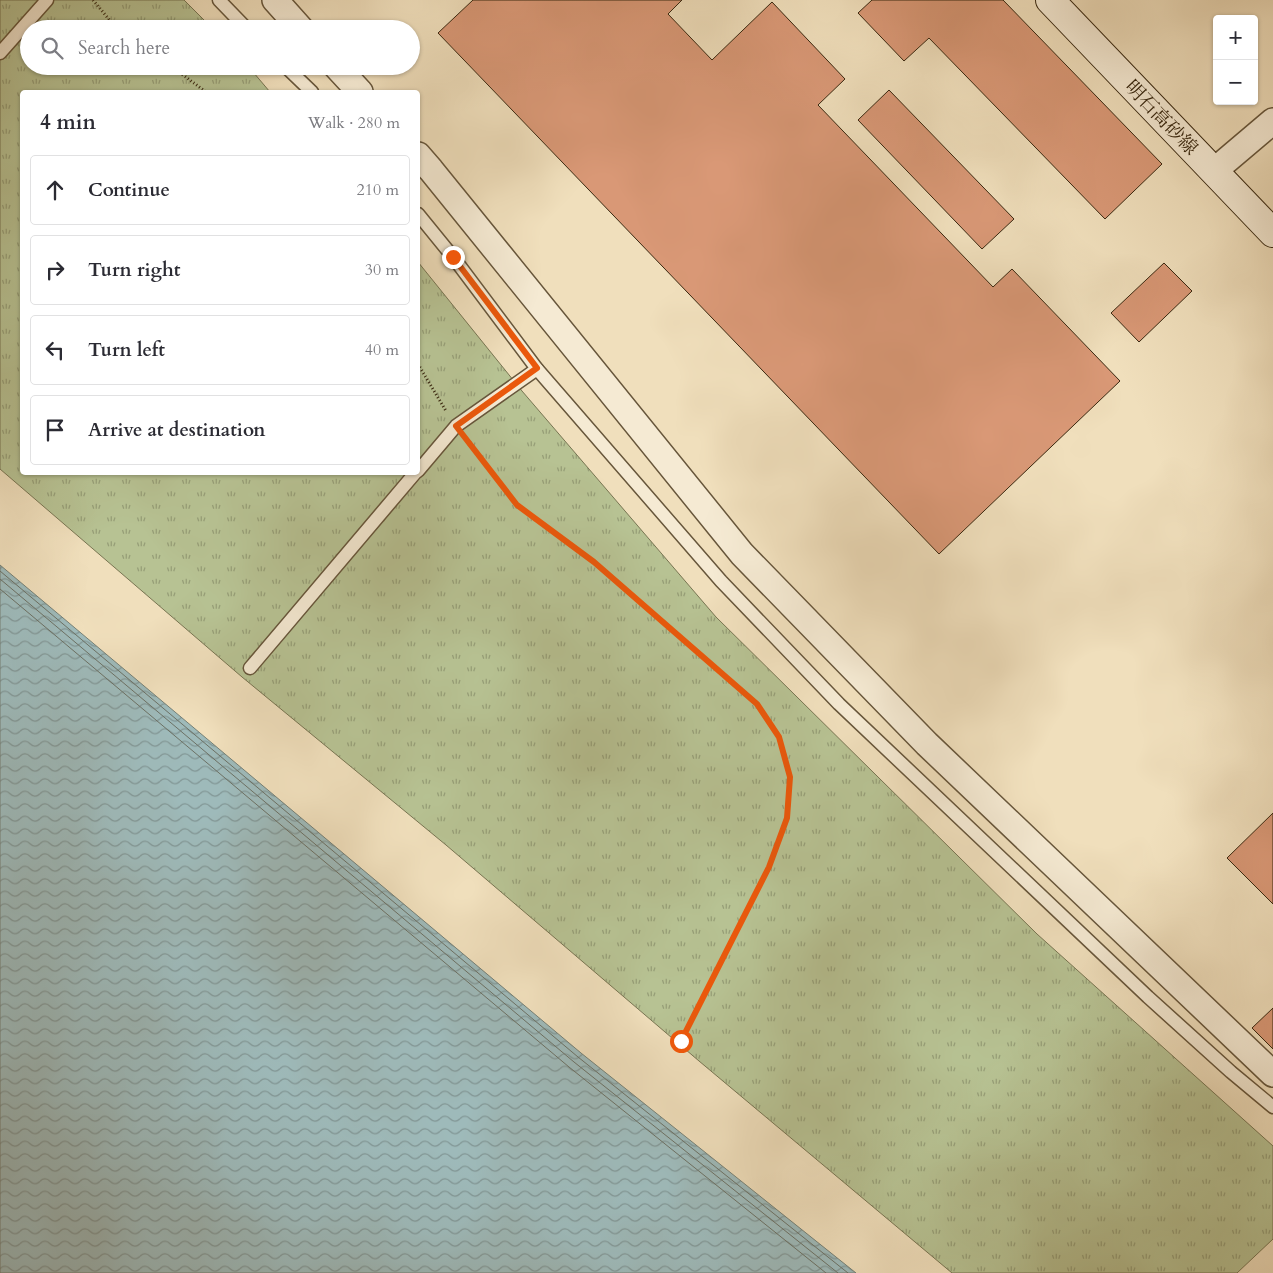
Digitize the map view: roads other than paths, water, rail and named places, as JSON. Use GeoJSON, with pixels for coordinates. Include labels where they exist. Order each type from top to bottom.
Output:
{"type":"FeatureCollection","features":[{"type":"Feature","properties":{"kind":"main road","name":"明石高砂線"},"geometry":{"type":"LineString","coordinates":[[1050,0],[1273,233]]}},
{"type":"Feature","properties":{"kind":"street"},"geometry":{"type":"LineString","coordinates":[[275,0],[293,20]]}},
{"type":"Feature","properties":{"kind":"street"},"geometry":{"type":"LineString","coordinates":[[344,75],[358,90]]}},
{"type":"Feature","properties":{"kind":"street"},"geometry":{"type":"LineString","coordinates":[[1214,171],[1273,121]]}},
{"type":"Feature","properties":{"kind":"street"},"geometry":{"type":"LineString","coordinates":[[420,157],[438,177],[742,554],[928,744],[1273,1074]]}},
{"type":"Feature","properties":{"kind":"lane"},"geometry":{"type":"LineString","coordinates":[[29,20],[47,0]]}},
{"type":"Feature","properties":{"kind":"lane"},"geometry":{"type":"LineString","coordinates":[[219,0],[239,20]]}},
{"type":"Feature","properties":{"kind":"lane"},"geometry":{"type":"LineString","coordinates":[[0,53],[20,30]]}},
{"type":"Feature","properties":{"kind":"lane"},"geometry":{"type":"LineString","coordinates":[[294,75],[310,90]]}},
{"type":"Feature","properties":{"kind":"lane"},"geometry":{"type":"LineString","coordinates":[[420,216],[537,368],[722,581],[839,704],[1148,997],[1273,1107]]}},
{"type":"Feature","properties":{"kind":"lane"},"geometry":{"type":"LineString","coordinates":[[420,468],[456,426],[537,368]]}},
{"type":"Feature","properties":{"kind":"lane"},"geometry":{"type":"LineString","coordinates":[[250,668],[414,475]]}},
{"type":"Feature","properties":{"kind":"water"},"geometry":{"type":"Polygon","coordinates":[[[0,565],[581,1053],[856,1273],[0,1273],[0,565]]]}}]}
